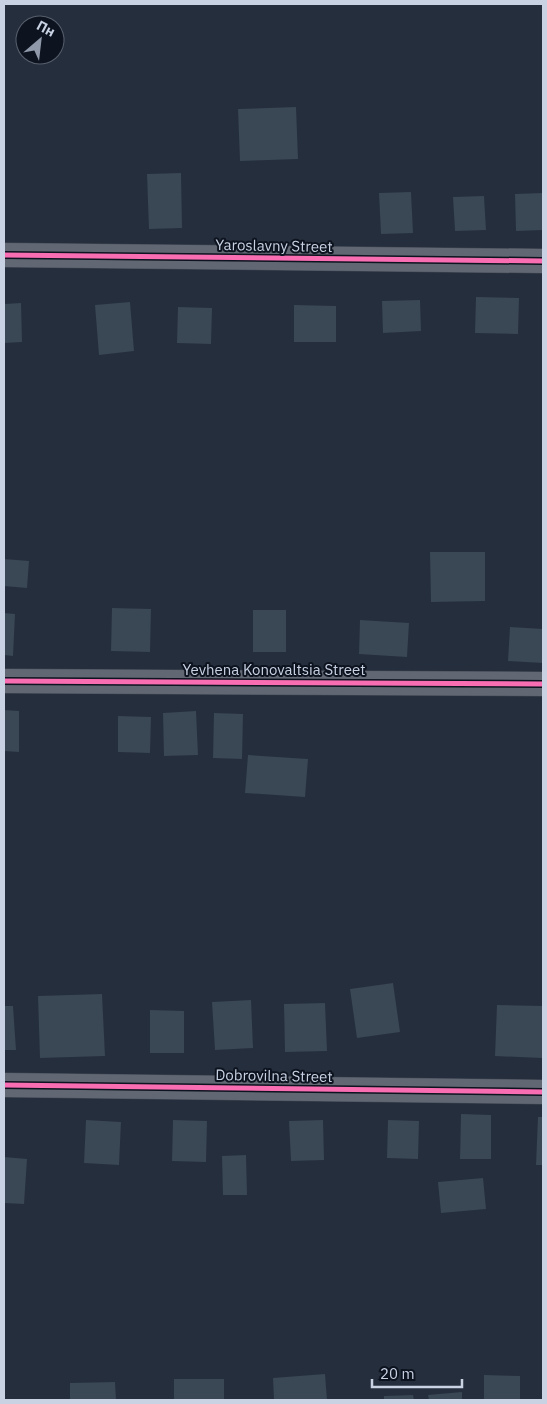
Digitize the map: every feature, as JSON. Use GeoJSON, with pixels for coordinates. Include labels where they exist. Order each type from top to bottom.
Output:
{"type":"FeatureCollection","features":[{"type":"Feature","properties":{"kind":"street","name":"Yaroslavny Street"},"geometry":{"type":"LineString","coordinates":[[4,255],[543,262]]}},
{"type":"Feature","properties":{"kind":"street","name":"Yevhena Konovaltsia Street"},"geometry":{"type":"LineString","coordinates":[[4,681],[543,684]]}},
{"type":"Feature","properties":{"kind":"street","name":"Dobrovilna Street"},"geometry":{"type":"LineString","coordinates":[[4,1084],[543,1092]]}},
{"type":"Feature","properties":{"kind":"building"},"geometry":{"type":"Polygon","coordinates":[[[296,107],[298,159],[240,161],[238,109],[296,107]]]}},
{"type":"Feature","properties":{"kind":"building"},"geometry":{"type":"Polygon","coordinates":[[[181,173],[182,228],[149,229],[147,174],[181,173]]]}},
{"type":"Feature","properties":{"kind":"building"},"geometry":{"type":"Polygon","coordinates":[[[411,192],[413,233],[381,234],[379,193],[411,192]]]}},
{"type":"Feature","properties":{"kind":"building"},"geometry":{"type":"Polygon","coordinates":[[[543,193],[543,230],[516,231],[515,194],[543,193]]]}},
{"type":"Feature","properties":{"kind":"building"},"geometry":{"type":"Polygon","coordinates":[[[484,196],[486,230],[455,231],[453,197],[484,196]]]}},
{"type":"Feature","properties":{"kind":"building"},"geometry":{"type":"Polygon","coordinates":[[[476,297],[519,298],[518,334],[475,333],[476,297]]]}},
{"type":"Feature","properties":{"kind":"building"},"geometry":{"type":"Polygon","coordinates":[[[420,300],[421,331],[383,333],[382,301],[420,300]]]}},
{"type":"Feature","properties":{"kind":"building"},"geometry":{"type":"Polygon","coordinates":[[[130,302],[134,351],[99,355],[95,305],[130,302]]]}},
{"type":"Feature","properties":{"kind":"building"},"geometry":{"type":"Polygon","coordinates":[[[21,303],[22,342],[4,343],[4,304],[21,303]]]}},
{"type":"Feature","properties":{"kind":"building"},"geometry":{"type":"Polygon","coordinates":[[[294,305],[336,306],[336,342],[294,342],[294,305]]]}},
{"type":"Feature","properties":{"kind":"building"},"geometry":{"type":"Polygon","coordinates":[[[178,307],[212,308],[211,344],[177,343],[178,307]]]}},
{"type":"Feature","properties":{"kind":"building"},"geometry":{"type":"Polygon","coordinates":[[[430,552],[485,552],[485,601],[431,602],[430,552]]]}},
{"type":"Feature","properties":{"kind":"building"},"geometry":{"type":"Polygon","coordinates":[[[4,559],[29,561],[27,588],[4,586],[4,559]]]}},
{"type":"Feature","properties":{"kind":"building"},"geometry":{"type":"Polygon","coordinates":[[[112,608],[151,609],[150,652],[111,651],[112,608]]]}},
{"type":"Feature","properties":{"kind":"building"},"geometry":{"type":"Polygon","coordinates":[[[253,610],[286,610],[286,652],[253,652],[253,610]]]}},
{"type":"Feature","properties":{"kind":"building"},"geometry":{"type":"Polygon","coordinates":[[[4,613],[15,614],[13,656],[4,655],[4,613]]]}},
{"type":"Feature","properties":{"kind":"building"},"geometry":{"type":"Polygon","coordinates":[[[360,620],[409,623],[407,657],[359,654],[360,620]]]}},
{"type":"Feature","properties":{"kind":"building"},"geometry":{"type":"Polygon","coordinates":[[[510,627],[543,629],[543,663],[508,661],[510,627]]]}},
{"type":"Feature","properties":{"kind":"building"},"geometry":{"type":"Polygon","coordinates":[[[4,710],[19,711],[19,752],[4,751],[4,710]]]}},
{"type":"Feature","properties":{"kind":"building"},"geometry":{"type":"Polygon","coordinates":[[[196,711],[198,755],[164,756],[163,713],[196,711]]]}},
{"type":"Feature","properties":{"kind":"building"},"geometry":{"type":"Polygon","coordinates":[[[214,713],[243,714],[242,759],[213,758],[214,713]]]}},
{"type":"Feature","properties":{"kind":"building"},"geometry":{"type":"Polygon","coordinates":[[[118,716],[151,717],[150,753],[118,752],[118,716]]]}},
{"type":"Feature","properties":{"kind":"building"},"geometry":{"type":"Polygon","coordinates":[[[248,755],[308,759],[305,797],[245,793],[248,755]]]}},
{"type":"Feature","properties":{"kind":"building"},"geometry":{"type":"Polygon","coordinates":[[[393,983],[400,1032],[357,1038],[350,989],[393,983]]]}},
{"type":"Feature","properties":{"kind":"building"},"geometry":{"type":"Polygon","coordinates":[[[102,994],[105,1056],[40,1058],[38,996],[102,994]]]}},
{"type":"Feature","properties":{"kind":"building"},"geometry":{"type":"Polygon","coordinates":[[[251,1000],[253,1048],[215,1050],[212,1002],[251,1000]]]}},
{"type":"Feature","properties":{"kind":"building"},"geometry":{"type":"Polygon","coordinates":[[[325,1003],[327,1051],[285,1052],[284,1004],[325,1003]]]}},
{"type":"Feature","properties":{"kind":"building"},"geometry":{"type":"Polygon","coordinates":[[[497,1005],[543,1006],[542,1058],[495,1056],[497,1005]]]}},
{"type":"Feature","properties":{"kind":"building"},"geometry":{"type":"Polygon","coordinates":[[[4,1006],[13,1006],[16,1050],[4,1050],[4,1006]]]}},
{"type":"Feature","properties":{"kind":"building"},"geometry":{"type":"Polygon","coordinates":[[[150,1010],[184,1011],[184,1053],[150,1053],[150,1010]]]}},
{"type":"Feature","properties":{"kind":"building"},"geometry":{"type":"Polygon","coordinates":[[[461,1114],[491,1115],[491,1159],[460,1159],[461,1114]]]}},
{"type":"Feature","properties":{"kind":"building"},"geometry":{"type":"Polygon","coordinates":[[[538,1117],[543,1117],[543,1165],[536,1165],[538,1117]]]}},
{"type":"Feature","properties":{"kind":"building"},"geometry":{"type":"Polygon","coordinates":[[[86,1120],[121,1122],[119,1165],[84,1163],[86,1120]]]}},
{"type":"Feature","properties":{"kind":"building"},"geometry":{"type":"Polygon","coordinates":[[[173,1120],[207,1121],[206,1162],[172,1161],[173,1120]]]}},
{"type":"Feature","properties":{"kind":"building"},"geometry":{"type":"Polygon","coordinates":[[[323,1120],[324,1160],[291,1161],[289,1121],[323,1120]]]}},
{"type":"Feature","properties":{"kind":"building"},"geometry":{"type":"Polygon","coordinates":[[[388,1120],[419,1121],[418,1159],[387,1158],[388,1120]]]}},
{"type":"Feature","properties":{"kind":"building"},"geometry":{"type":"Polygon","coordinates":[[[246,1155],[247,1195],[223,1195],[222,1156],[246,1155]]]}},
{"type":"Feature","properties":{"kind":"building"},"geometry":{"type":"Polygon","coordinates":[[[4,1157],[27,1159],[24,1204],[4,1203],[4,1157]]]}},
{"type":"Feature","properties":{"kind":"building"},"geometry":{"type":"Polygon","coordinates":[[[483,1178],[486,1209],[441,1213],[438,1182],[483,1178]]]}},
{"type":"Feature","properties":{"kind":"building"},"geometry":{"type":"Polygon","coordinates":[[[325,1374],[327,1400],[274,1400],[273,1378],[325,1374]]]}},
{"type":"Feature","properties":{"kind":"building"},"geometry":{"type":"Polygon","coordinates":[[[484,1375],[520,1376],[520,1400],[484,1400],[484,1375]]]}},
{"type":"Feature","properties":{"kind":"building"},"geometry":{"type":"Polygon","coordinates":[[[174,1379],[224,1379],[224,1400],[174,1400],[174,1379]]]}},
{"type":"Feature","properties":{"kind":"building"},"geometry":{"type":"Polygon","coordinates":[[[115,1382],[116,1400],[70,1400],[70,1383],[115,1382]]]}},
{"type":"Feature","properties":{"kind":"building"},"geometry":{"type":"Polygon","coordinates":[[[462,1392],[462,1400],[429,1400],[428,1395],[462,1392]]]}},
{"type":"Feature","properties":{"kind":"building"},"geometry":{"type":"Polygon","coordinates":[[[413,1395],[414,1400],[384,1400],[384,1396],[413,1395]]]}},
{"type":"Feature","properties":{"kind":"cycle path"},"geometry":{"type":"LineString","coordinates":[[4,255],[543,261]]}},
{"type":"Feature","properties":{"kind":"cycle path"},"geometry":{"type":"LineString","coordinates":[[4,681],[543,684]]}},
{"type":"Feature","properties":{"kind":"cycle path"},"geometry":{"type":"LineString","coordinates":[[4,1085],[543,1092]]}}]}
